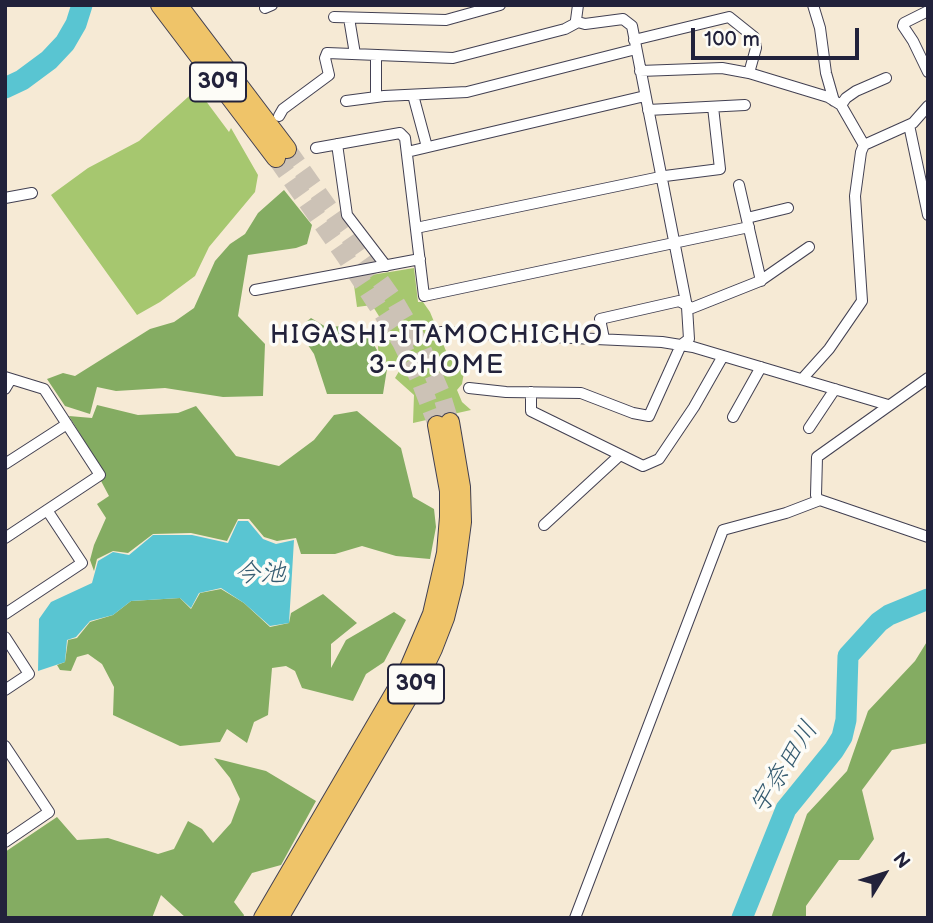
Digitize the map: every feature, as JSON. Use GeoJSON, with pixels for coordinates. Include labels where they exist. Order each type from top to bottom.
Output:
{"type":"FeatureCollection","features":[{"type":"Feature","properties":{"kind":"highway","name":"309"},"geometry":{"type":"LineString","coordinates":[[160,5],[281,154],[178,5]]}},
{"type":"Feature","properties":{"kind":"highway","name":"309"},"geometry":{"type":"LineString","coordinates":[[263,918],[409,668],[423,638],[439,587],[449,517],[444,424],[461,487],[462,522],[454,582],[445,618],[417,682],[279,918]]}},
{"type":"Feature","properties":{"kind":"street"},"geometry":{"type":"LineString","coordinates":[[334,17],[446,20],[500,5]]}},
{"type":"Feature","properties":{"kind":"street"},"geometry":{"type":"LineString","coordinates":[[578,5],[578,22]]}},
{"type":"Feature","properties":{"kind":"street"},"geometry":{"type":"LineString","coordinates":[[814,5],[826,73],[838,103],[864,145]]}},
{"type":"Feature","properties":{"kind":"street"},"geometry":{"type":"LineString","coordinates":[[928,11],[903,26],[928,72]]}},
{"type":"Feature","properties":{"kind":"street"},"geometry":{"type":"LineString","coordinates":[[346,101],[467,92],[729,17],[754,37],[756,48],[749,73]]}},
{"type":"Feature","properties":{"kind":"street"},"geometry":{"type":"LineString","coordinates":[[349,18],[355,54]]}},
{"type":"Feature","properties":{"kind":"street"},"geometry":{"type":"LineString","coordinates":[[279,116],[284,109],[329,75],[325,58],[327,52],[453,58],[565,29],[578,22],[585,24],[623,19],[632,26],[686,305],[689,339],[681,345],[649,416],[633,413],[581,393],[470,388]]}},
{"type":"Feature","properties":{"kind":"street"},"geometry":{"type":"LineString","coordinates":[[376,55],[376,97]]}},
{"type":"Feature","properties":{"kind":"street"},"geometry":{"type":"LineString","coordinates":[[640,71],[723,68],[749,73],[828,97],[838,103]]}},
{"type":"Feature","properties":{"kind":"street"},"geometry":{"type":"LineString","coordinates":[[838,103],[856,91],[886,78]]}},
{"type":"Feature","properties":{"kind":"street"},"geometry":{"type":"LineString","coordinates":[[413,95],[427,147]]}},
{"type":"Feature","properties":{"kind":"street"},"geometry":{"type":"LineString","coordinates":[[407,152],[645,96]]}},
{"type":"Feature","properties":{"kind":"street"},"geometry":{"type":"LineString","coordinates":[[648,110],[745,105]]}},
{"type":"Feature","properties":{"kind":"street"},"geometry":{"type":"LineString","coordinates":[[803,379],[829,349],[862,302],[855,196],[864,145],[909,125],[928,106]]}},
{"type":"Feature","properties":{"kind":"street"},"geometry":{"type":"LineString","coordinates":[[416,228],[661,177],[720,169],[713,107]]}},
{"type":"Feature","properties":{"kind":"street"},"geometry":{"type":"LineString","coordinates":[[909,125],[928,215]]}},
{"type":"Feature","properties":{"kind":"street"},"geometry":{"type":"LineString","coordinates":[[316,148],[400,133],[405,138],[424,296],[674,243],[748,223],[788,208]]}},
{"type":"Feature","properties":{"kind":"street"},"geometry":{"type":"LineString","coordinates":[[337,144],[347,215],[386,265]]}},
{"type":"Feature","properties":{"kind":"street"},"geometry":{"type":"LineString","coordinates":[[739,185],[761,281]]}},
{"type":"Feature","properties":{"kind":"street"},"geometry":{"type":"LineString","coordinates":[[5,198],[32,193]]}},
{"type":"Feature","properties":{"kind":"street"},"geometry":{"type":"LineString","coordinates":[[604,340],[600,318],[679,301],[692,308],[761,281],[809,247]]}},
{"type":"Feature","properties":{"kind":"street"},"geometry":{"type":"LineString","coordinates":[[255,290],[420,259]]}},
{"type":"Feature","properties":{"kind":"street"},"geometry":{"type":"LineString","coordinates":[[441,332],[681,345],[888,405]]}},
{"type":"Feature","properties":{"kind":"street"},"geometry":{"type":"LineString","coordinates":[[531,392],[531,411],[643,466],[659,459],[694,407],[723,356]]}},
{"type":"Feature","properties":{"kind":"street"},"geometry":{"type":"LineString","coordinates":[[733,417],[761,367]]}},
{"type":"Feature","properties":{"kind":"street"},"geometry":{"type":"LineString","coordinates":[[5,389],[8,378],[44,389],[100,475],[5,538]]}},
{"type":"Feature","properties":{"kind":"street"},"geometry":{"type":"LineString","coordinates":[[818,500],[817,457],[928,378]]}},
{"type":"Feature","properties":{"kind":"street"},"geometry":{"type":"LineString","coordinates":[[809,428],[835,388]]}},
{"type":"Feature","properties":{"kind":"street"},"geometry":{"type":"LineString","coordinates":[[5,464],[67,424]]}},
{"type":"Feature","properties":{"kind":"street"},"geometry":{"type":"LineString","coordinates":[[544,525],[620,455]]}},
{"type":"Feature","properties":{"kind":"street"},"geometry":{"type":"LineString","coordinates":[[575,918],[723,530],[786,513],[818,500],[928,537]]}},
{"type":"Feature","properties":{"kind":"street"},"geometry":{"type":"LineString","coordinates":[[5,614],[82,563],[47,510]]}},
{"type":"Feature","properties":{"kind":"street"},"geometry":{"type":"LineString","coordinates":[[5,637],[29,674],[5,690]]}},
{"type":"Feature","properties":{"kind":"street"},"geometry":{"type":"LineString","coordinates":[[5,746],[49,812],[5,842]]}},
{"type":"Feature","properties":{"kind":"street"},"geometry":{"type":"LineString","coordinates":[[5,766],[15,760]]}},
{"type":"Feature","properties":{"kind":"green space"},"geometry":{"type":"Polygon","coordinates":[[[197,89],[229,132],[231,128],[258,175],[255,192],[209,247],[195,276],[137,315],[51,195],[88,168],[139,141],[197,89]]]}},
{"type":"Feature","properties":{"kind":"green space"},"geometry":{"type":"Polygon","coordinates":[[[284,190],[312,225],[307,244],[248,255],[238,316],[265,344],[263,396],[223,397],[165,388],[116,391],[97,387],[90,414],[65,406],[47,379],[63,373],[75,376],[150,329],[174,322],[194,308],[215,261],[230,244],[245,234],[258,213],[284,190]]]}},
{"type":"Feature","properties":{"kind":"green space"},"geometry":{"type":"Polygon","coordinates":[[[414,268],[418,302],[423,302],[430,312],[446,351],[458,354],[466,360],[462,384],[457,390],[462,402],[471,410],[413,423],[414,395],[395,378],[401,368],[387,367],[379,359],[378,347],[382,332],[387,329],[372,305],[357,307],[353,278],[414,268]]]}},
{"type":"Feature","properties":{"kind":"green space"},"geometry":{"type":"Polygon","coordinates":[[[311,318],[326,327],[362,325],[377,350],[378,359],[387,369],[383,394],[327,394],[314,354],[297,329],[311,318]]]}},
{"type":"Feature","properties":{"kind":"green space"},"geometry":{"type":"Polygon","coordinates":[[[97,405],[138,415],[178,413],[196,406],[236,456],[279,466],[314,440],[334,415],[357,411],[401,448],[413,497],[434,509],[436,527],[430,559],[396,556],[362,546],[335,554],[301,554],[296,538],[277,541],[264,537],[249,519],[238,519],[227,541],[191,533],[153,534],[128,553],[113,551],[97,559],[94,571],[90,560],[106,518],[97,504],[109,496],[101,481],[106,476],[69,416],[92,418],[97,405]]]}},
{"type":"Feature","properties":{"kind":"green space"},"geometry":{"type":"Polygon","coordinates":[[[221,589],[244,603],[270,627],[289,623],[291,613],[323,594],[357,623],[331,644],[331,668],[346,640],[394,612],[406,620],[384,662],[366,674],[353,701],[302,688],[295,671],[286,666],[272,668],[268,715],[254,722],[247,743],[227,729],[220,742],[180,746],[113,715],[114,687],[102,664],[88,654],[77,657],[71,671],[60,670],[57,665],[65,662],[68,640],[77,638],[90,622],[113,615],[131,601],[180,598],[191,609],[200,593],[221,589]]]}},
{"type":"Feature","properties":{"kind":"green space"},"geometry":{"type":"Polygon","coordinates":[[[928,640],[928,743],[892,750],[862,790],[874,839],[859,860],[839,860],[806,906],[806,918],[771,918],[807,814],[847,771],[868,711],[915,661],[928,640]]]}},
{"type":"Feature","properties":{"kind":"green space"},"geometry":{"type":"Polygon","coordinates":[[[214,758],[266,771],[316,801],[281,865],[252,873],[234,902],[244,915],[243,918],[186,918],[161,895],[152,918],[5,918],[5,852],[57,817],[77,840],[108,838],[158,854],[174,849],[188,821],[202,829],[213,843],[231,823],[240,799],[230,778],[214,758]]]}},
{"type":"Feature","properties":{"kind":"water","name":"今池"},"geometry":{"type":"Polygon","coordinates":[[[238,521],[248,521],[263,539],[276,544],[294,540],[289,623],[270,626],[244,603],[221,588],[199,593],[191,608],[180,598],[131,601],[113,615],[90,621],[76,637],[67,640],[65,662],[38,671],[39,619],[51,602],[92,583],[98,561],[113,552],[129,555],[153,535],[192,535],[228,543],[238,521]]]}},
{"type":"Feature","properties":{"kind":"waterway"},"geometry":{"type":"LineString","coordinates":[[5,88],[22,80],[49,60],[65,43],[76,24],[82,5]]}},
{"type":"Feature","properties":{"kind":"waterway","name":"宇奈田川"},"geometry":{"type":"LineString","coordinates":[[742,918],[786,809],[842,737],[846,720],[848,656],[879,622],[928,599]]}},
{"type":"Feature","properties":{"kind":"tunnel"},"geometry":{"type":"LineString","coordinates":[[287,149],[396,303],[421,346],[450,422]]}},
{"type":"Feature","properties":{"kind":"tunnel"},"geometry":{"type":"LineString","coordinates":[[276,158],[401,342],[437,425]]}},
{"type":"Feature","properties":{"kind":"district","name":"HIGASHI-ITAMOCHICHO 3-CHOME"},"geometry":{"type":"Point","coordinates":[437,351]}}]}
